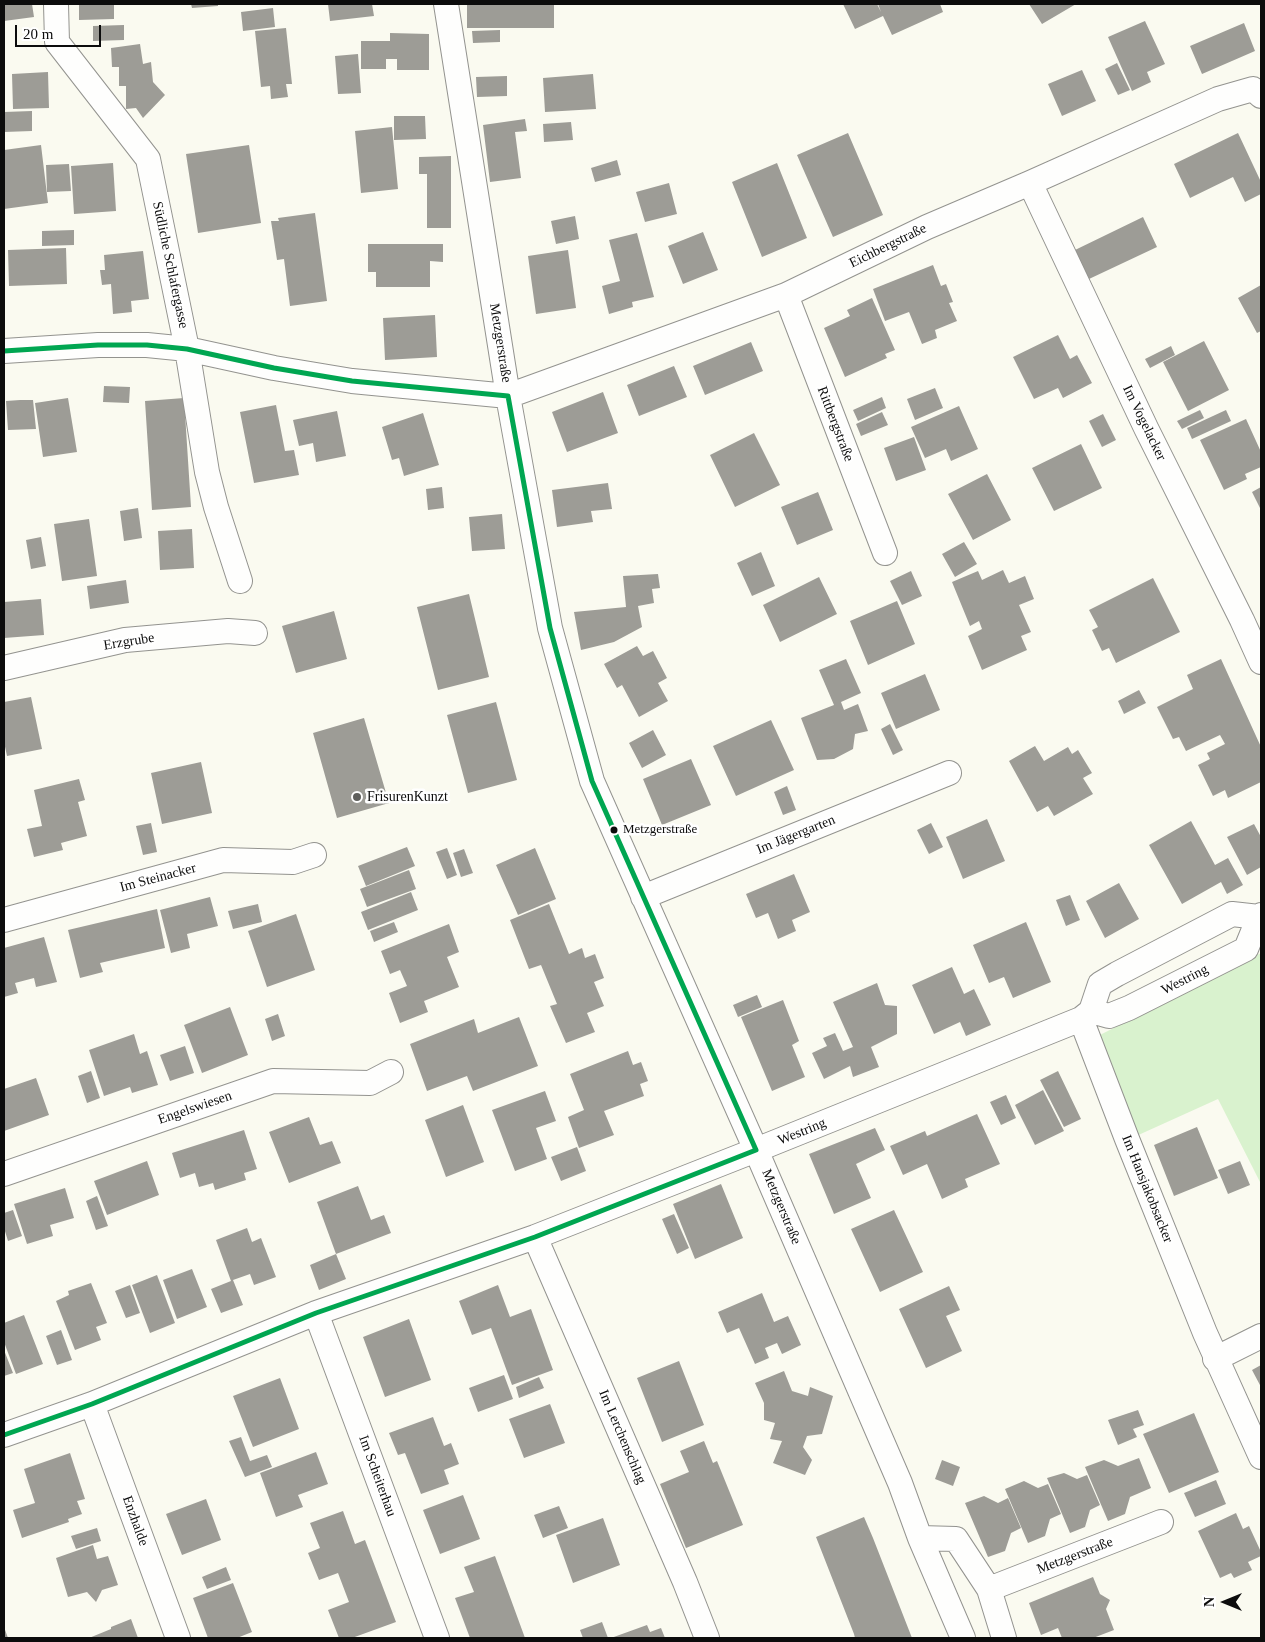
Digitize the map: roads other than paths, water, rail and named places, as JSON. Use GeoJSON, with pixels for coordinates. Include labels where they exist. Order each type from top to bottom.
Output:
{"type":"FeatureCollection","features":[{"type":"Feature","properties":{"kind":"street","name":"Südliche Schlafergasse"},"geometry":{"type":"LineString","coordinates":[[56,4],[56,42],[148,159],[187,349],[212,490],[240,582]]}},
{"type":"Feature","properties":{"kind":"street","name":"Metzgerstraße"},"geometry":{"type":"LineString","coordinates":[[446,4],[508,396],[550,628],[592,781],[756,1150],[891,1462],[920,1538],[963,1638]]}},
{"type":"Feature","properties":{"kind":"street","name":"Eichbergstraße"},"geometry":{"type":"LineString","coordinates":[[508,396],[786,295],[927,227],[1218,99],[1253,89],[1261,96]]}},
{"type":"Feature","properties":{"kind":"street","name":"Im Vogelacker"},"geometry":{"type":"LineString","coordinates":[[1030,183],[1146,428],[1261,662]]}},
{"type":"Feature","properties":{"kind":"street","name":"Rittbergstraße"},"geometry":{"type":"LineString","coordinates":[[786,295],[885,553]]}},
{"type":"Feature","properties":{"kind":"street"},"geometry":{"type":"LineString","coordinates":[[4,349],[147,345],[187,349],[274,368],[352,381],[508,396]]}},
{"type":"Feature","properties":{"kind":"street","name":"Erzgrube"},"geometry":{"type":"LineString","coordinates":[[4,668],[125,640],[228,631],[255,633]]}},
{"type":"Feature","properties":{"kind":"street","name":"Im Jägergarten"},"geometry":{"type":"LineString","coordinates":[[643,897],[949,774]]}},
{"type":"Feature","properties":{"kind":"street","name":"Im Steinacker"},"geometry":{"type":"LineString","coordinates":[[4,920],[223,860],[292,862],[314,855]]}},
{"type":"Feature","properties":{"kind":"street","name":"Westring"},"geometry":{"type":"LineString","coordinates":[[4,1435],[92,1404],[316,1313],[535,1236],[756,1150],[1086,1015],[1109,1016],[1129,1008],[1246,949],[1260,916],[1232,914],[1117,974],[1100,984],[1086,1015]]}},
{"type":"Feature","properties":{"kind":"street","name":"Im Hansjakobsacker"},"geometry":{"type":"LineString","coordinates":[[1086,1015],[1127,1140],[1216,1358],[1261,1457]]}},
{"type":"Feature","properties":{"kind":"street","name":"Engelswiesen"},"geometry":{"type":"LineString","coordinates":[[4,1174],[273,1081],[370,1083],[391,1072]]}},
{"type":"Feature","properties":{"kind":"street","name":"Im Lerchenschlag"},"geometry":{"type":"LineString","coordinates":[[535,1236],[685,1582],[706,1638]]}},
{"type":"Feature","properties":{"kind":"street","name":"Im Scheiterhau"},"geometry":{"type":"LineString","coordinates":[[316,1313],[438,1638]]}},
{"type":"Feature","properties":{"kind":"street"},"geometry":{"type":"LineString","coordinates":[[1216,1358],[1261,1336]]}},
{"type":"Feature","properties":{"kind":"street","name":"Enzhalde"},"geometry":{"type":"LineString","coordinates":[[92,1404],[178,1638]]}},
{"type":"Feature","properties":{"kind":"street","name":"Metzgerstraße"},"geometry":{"type":"LineString","coordinates":[[988,1589],[1160,1522]]}},
{"type":"Feature","properties":{"kind":"street"},"geometry":{"type":"LineString","coordinates":[[920,1538],[956,1538],[988,1589],[1004,1638]]}},
{"type":"Feature","properties":{"kind":"place","name":"FrisurenKunzt"},"geometry":{"type":"Point","coordinates":[357,797]}},
{"type":"Feature","properties":{"kind":"place","name":"Metzgerstraße"},"geometry":{"type":"Point","coordinates":[614,830]}}]}
